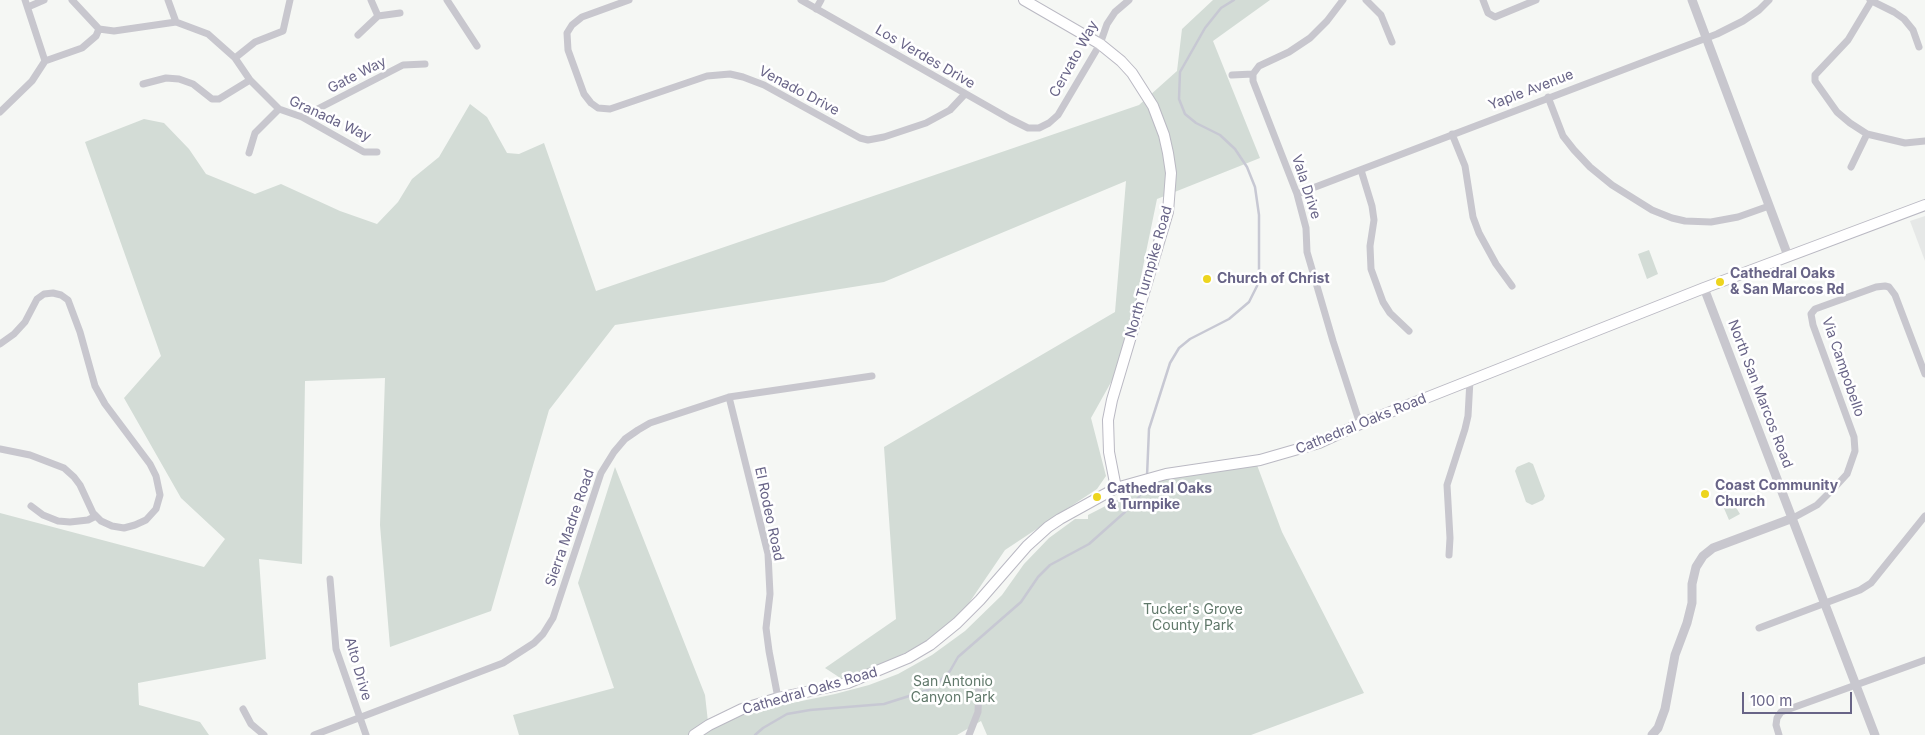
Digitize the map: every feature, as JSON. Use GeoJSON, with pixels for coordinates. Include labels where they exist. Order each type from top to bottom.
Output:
{"type":"FeatureCollection","features":[{"type":"Feature","properties":{"kind":"main road","name":"North Turnpike Road"},"geometry":{"type":"LineString","coordinates":[[1024,0],[1110,51],[1132,73],[1148,98],[1164,135],[1171,173],[1170,195],[1164,228],[1112,400],[1108,420],[1109,452],[1116,488]]}},
{"type":"Feature","properties":{"kind":"main road","name":"Cathedral Oaks Road"},"geometry":{"type":"LineString","coordinates":[[694,735],[709,725],[742,709],[778,698],[848,683],[908,658],[936,640],[956,623],[980,600],[1027,546],[1048,527],[1116,488],[1166,474],[1260,460],[1319,444],[1360,424],[1470,380],[1704,288],[1925,205]]}},
{"type":"Feature","properties":{"kind":"street"},"geometry":{"type":"LineString","coordinates":[[44,0],[26,4],[45,61]]}},
{"type":"Feature","properties":{"kind":"street"},"geometry":{"type":"LineString","coordinates":[[0,112],[32,81],[45,61],[82,48],[94,39],[99,29],[72,0]]}},
{"type":"Feature","properties":{"kind":"street"},"geometry":{"type":"LineString","coordinates":[[168,0],[176,22]]}},
{"type":"Feature","properties":{"kind":"street"},"geometry":{"type":"LineString","coordinates":[[235,58],[255,42],[283,31],[290,0]]}},
{"type":"Feature","properties":{"kind":"street"},"geometry":{"type":"LineString","coordinates":[[371,0],[378,16]]}},
{"type":"Feature","properties":{"kind":"street"},"geometry":{"type":"LineString","coordinates":[[447,0],[476,46]]}},
{"type":"Feature","properties":{"kind":"street","name":"Venado Drive"},"geometry":{"type":"LineString","coordinates":[[629,0],[582,17],[572,25],[567,33],[568,50],[584,94],[598,108],[610,109],[707,76],[730,74],[764,85],[860,138],[868,140],[884,137],[926,123],[950,110],[965,94]]}},
{"type":"Feature","properties":{"kind":"street","name":"Los Verdes Drive"},"geometry":{"type":"LineString","coordinates":[[801,0],[1022,125],[1028,128],[1039,128]]}},
{"type":"Feature","properties":{"kind":"street"},"geometry":{"type":"LineString","coordinates":[[816,8],[821,0]]}},
{"type":"Feature","properties":{"kind":"street","name":"Cervato Way"},"geometry":{"type":"LineString","coordinates":[[1039,128],[1050,123],[1058,114],[1100,44],[1111,18],[1115,12],[1130,0]]}},
{"type":"Feature","properties":{"kind":"street"},"geometry":{"type":"LineString","coordinates":[[1232,75],[1253,74],[1259,66],[1289,52],[1310,38],[1327,21],[1342,0]]}},
{"type":"Feature","properties":{"kind":"street"},"geometry":{"type":"LineString","coordinates":[[1366,0],[1382,15],[1392,42]]}},
{"type":"Feature","properties":{"kind":"street"},"geometry":{"type":"LineString","coordinates":[[1483,0],[1488,13],[1495,17],[1536,0]]}},
{"type":"Feature","properties":{"kind":"street"},"geometry":{"type":"LineString","coordinates":[[1692,0],[1788,256]]}},
{"type":"Feature","properties":{"kind":"street","name":"Yaple Avenue"},"geometry":{"type":"LineString","coordinates":[[1297,194],[1707,37],[1743,21],[1769,0]]}},
{"type":"Feature","properties":{"kind":"street"},"geometry":{"type":"LineString","coordinates":[[1919,48],[1913,30],[1904,19],[1871,0],[1848,40],[1815,75],[1815,81],[1837,112],[1867,134],[1905,143],[1925,141]]}},
{"type":"Feature","properties":{"kind":"street"},"geometry":{"type":"LineString","coordinates":[[358,34],[378,16],[400,13]]}},
{"type":"Feature","properties":{"kind":"street","name":"Granada Way"},"geometry":{"type":"LineString","coordinates":[[99,29],[114,31],[176,22],[208,34],[235,58],[250,80],[279,110],[302,117],[364,152],[377,152]]}},
{"type":"Feature","properties":{"kind":"street","name":"Gate Way"},"geometry":{"type":"LineString","coordinates":[[302,117],[403,66],[425,64]]}},
{"type":"Feature","properties":{"kind":"street","name":"Vala Drive"},"geometry":{"type":"LineString","coordinates":[[1253,74],[1253,81],[1297,194],[1306,228],[1307,252],[1360,424]]}},
{"type":"Feature","properties":{"kind":"street"},"geometry":{"type":"LineString","coordinates":[[143,84],[166,78],[179,79],[193,84],[212,99],[220,99],[250,80]]}},
{"type":"Feature","properties":{"kind":"street"},"geometry":{"type":"LineString","coordinates":[[1548,97],[1563,136],[1574,150],[1590,167],[1612,184],[1652,210],[1685,221],[1711,222],[1738,217],[1769,206]]}},
{"type":"Feature","properties":{"kind":"street"},"geometry":{"type":"LineString","coordinates":[[249,153],[255,133],[279,110]]}},
{"type":"Feature","properties":{"kind":"street"},"geometry":{"type":"LineString","coordinates":[[1452,134],[1465,166],[1473,217],[1478,233],[1496,264],[1512,286]]}},
{"type":"Feature","properties":{"kind":"street"},"geometry":{"type":"LineString","coordinates":[[1851,167],[1867,134]]}},
{"type":"Feature","properties":{"kind":"street"},"geometry":{"type":"LineString","coordinates":[[1361,170],[1372,206],[1374,220],[1370,246],[1371,269],[1379,292],[1390,313],[1409,331]]}},
{"type":"Feature","properties":{"kind":"street","name":"Via Campobello"},"geometry":{"type":"LineString","coordinates":[[1793,518],[1817,505],[1836,486],[1846,474],[1855,451],[1854,437],[1813,325],[1811,314],[1815,309],[1876,287],[1889,287],[1896,295],[1925,374]]}},
{"type":"Feature","properties":{"kind":"street","name":"North San Marcos Road"},"geometry":{"type":"LineString","coordinates":[[1704,288],[1875,735]]}},
{"type":"Feature","properties":{"kind":"street"},"geometry":{"type":"LineString","coordinates":[[0,344],[14,334],[25,322],[36,299],[44,294],[53,293],[61,295],[68,300],[72,306],[95,386],[105,404],[150,464],[156,476],[160,495],[156,509],[146,520],[135,526],[124,528],[112,526],[101,521],[96,516],[74,477],[64,468],[30,455],[0,449]]}},
{"type":"Feature","properties":{"kind":"street","name":"Sierra Madre Road"},"geometry":{"type":"LineString","coordinates":[[314,735],[503,663],[534,643],[543,634],[553,618],[601,473],[614,452],[626,439],[650,423],[729,397],[872,376]]}},
{"type":"Feature","properties":{"kind":"street"},"geometry":{"type":"LineString","coordinates":[[1448,555],[1450,538],[1447,484],[1468,416],[1470,380]]}},
{"type":"Feature","properties":{"kind":"street","name":"El Rodeo Road"},"geometry":{"type":"LineString","coordinates":[[729,397],[768,554],[770,594],[766,628],[778,698]]}},
{"type":"Feature","properties":{"kind":"street"},"geometry":{"type":"LineString","coordinates":[[31,506],[43,515],[58,521],[88,520],[96,516]]}},
{"type":"Feature","properties":{"kind":"street"},"geometry":{"type":"LineString","coordinates":[[1759,628],[1860,590],[1871,584],[1925,516]]}},
{"type":"Feature","properties":{"kind":"street"},"geometry":{"type":"LineString","coordinates":[[1652,735],[1658,728],[1664,709],[1675,655],[1687,623],[1692,603],[1692,584],[1696,567],[1713,548],[1793,518]]}},
{"type":"Feature","properties":{"kind":"street","name":"Alto Drive"},"geometry":{"type":"LineString","coordinates":[[330,579],[336,649],[366,735]]}},
{"type":"Feature","properties":{"kind":"street"},"geometry":{"type":"LineString","coordinates":[[1779,735],[1776,725],[1777,718],[1781,712],[1925,660]]}},
{"type":"Feature","properties":{"kind":"street"},"geometry":{"type":"LineString","coordinates":[[970,735],[978,712],[979,686]]}},
{"type":"Feature","properties":{"kind":"street"},"geometry":{"type":"LineString","coordinates":[[243,709],[251,724],[264,735]]}},
{"type":"Feature","properties":{"kind":"shaded area"},"geometry":{"type":"Polygon","coordinates":[[[1925,216],[1925,261],[1910,221],[1925,216]]]}},
{"type":"Feature","properties":{"kind":"green space"},"geometry":{"type":"Polygon","coordinates":[[[1213,0],[1270,0],[1213,41],[1260,158],[1157,199],[1124,359],[1091,418],[1106,476],[1097,489],[1005,550],[952,628],[848,683],[825,668],[896,619],[884,447],[1115,312],[1126,181],[884,282],[615,325],[549,410],[491,611],[390,647],[380,525],[385,378],[305,381],[302,564],[259,559],[266,659],[138,683],[139,705],[200,722],[209,735],[0,735],[0,513],[204,567],[225,539],[181,498],[124,398],[161,356],[85,142],[144,119],[164,123],[189,149],[206,174],[255,194],[281,184],[340,211],[377,224],[398,202],[412,179],[439,157],[470,104],[487,117],[507,153],[519,154],[544,143],[596,291],[1139,105],[1177,71],[1182,29],[1213,0]]]}},
{"type":"Feature","properties":{"kind":"green space"},"geometry":{"type":"Polygon","coordinates":[[[1649,250],[1658,274],[1647,279],[1638,254],[1649,250]]]}},
{"type":"Feature","properties":{"kind":"green space"},"geometry":{"type":"Polygon","coordinates":[[[1529,462],[1533,464],[1545,496],[1543,500],[1532,505],[1526,502],[1515,471],[1517,467],[1529,462]]]}},
{"type":"Feature","properties":{"kind":"green space","name":"Tucker's Grove County Park"},"geometry":{"type":"Polygon","coordinates":[[[1257,465],[1282,532],[1364,693],[1251,735],[987,735],[981,721],[957,735],[519,735],[513,715],[614,688],[578,583],[615,467],[705,695],[708,722],[739,707],[759,710],[835,694],[869,685],[898,674],[932,655],[965,631],[1002,595],[1024,564],[1049,538],[1075,519],[1088,519],[1088,515],[1144,484],[1153,481],[1257,465]]]}},
{"type":"Feature","properties":{"kind":"green space"},"geometry":{"type":"Polygon","coordinates":[[[1732,501],[1740,514],[1729,520],[1723,506],[1732,501]]]}},
{"type":"Feature","properties":{"kind":"waterway"},"geometry":{"type":"LineString","coordinates":[[1147,476],[1149,429],[1170,363],[1179,348],[1190,339],[1229,319],[1249,302],[1259,282],[1259,215],[1255,187],[1247,167],[1235,149],[1220,135],[1196,123],[1185,114],[1179,99],[1180,72],[1205,28],[1221,8],[1234,0]]}},
{"type":"Feature","properties":{"kind":"waterway"},"geometry":{"type":"LineString","coordinates":[[755,735],[787,714],[810,710],[884,704],[928,690],[950,671],[958,657],[1021,602],[1038,577],[1050,565],[1089,544],[1125,512],[1139,497],[1144,483]]}},
{"type":"Feature","properties":{"kind":"place","name":"Church of Christ"},"geometry":{"type":"Point","coordinates":[1207,279]}},
{"type":"Feature","properties":{"kind":"place","name":"Cathedral Oaks & San Marcos Rd"},"geometry":{"type":"Point","coordinates":[1720,282]}},
{"type":"Feature","properties":{"kind":"place","name":"Coast Community Church"},"geometry":{"type":"Point","coordinates":[1705,494]}},
{"type":"Feature","properties":{"kind":"place","name":"Cathedral Oaks & Turnpike"},"geometry":{"type":"Point","coordinates":[1097,497]}},
{"type":"Feature","properties":{"kind":"park label","name":"San Antonio Canyon Park"},"geometry":{"type":"Point","coordinates":[953,690]}}]}
